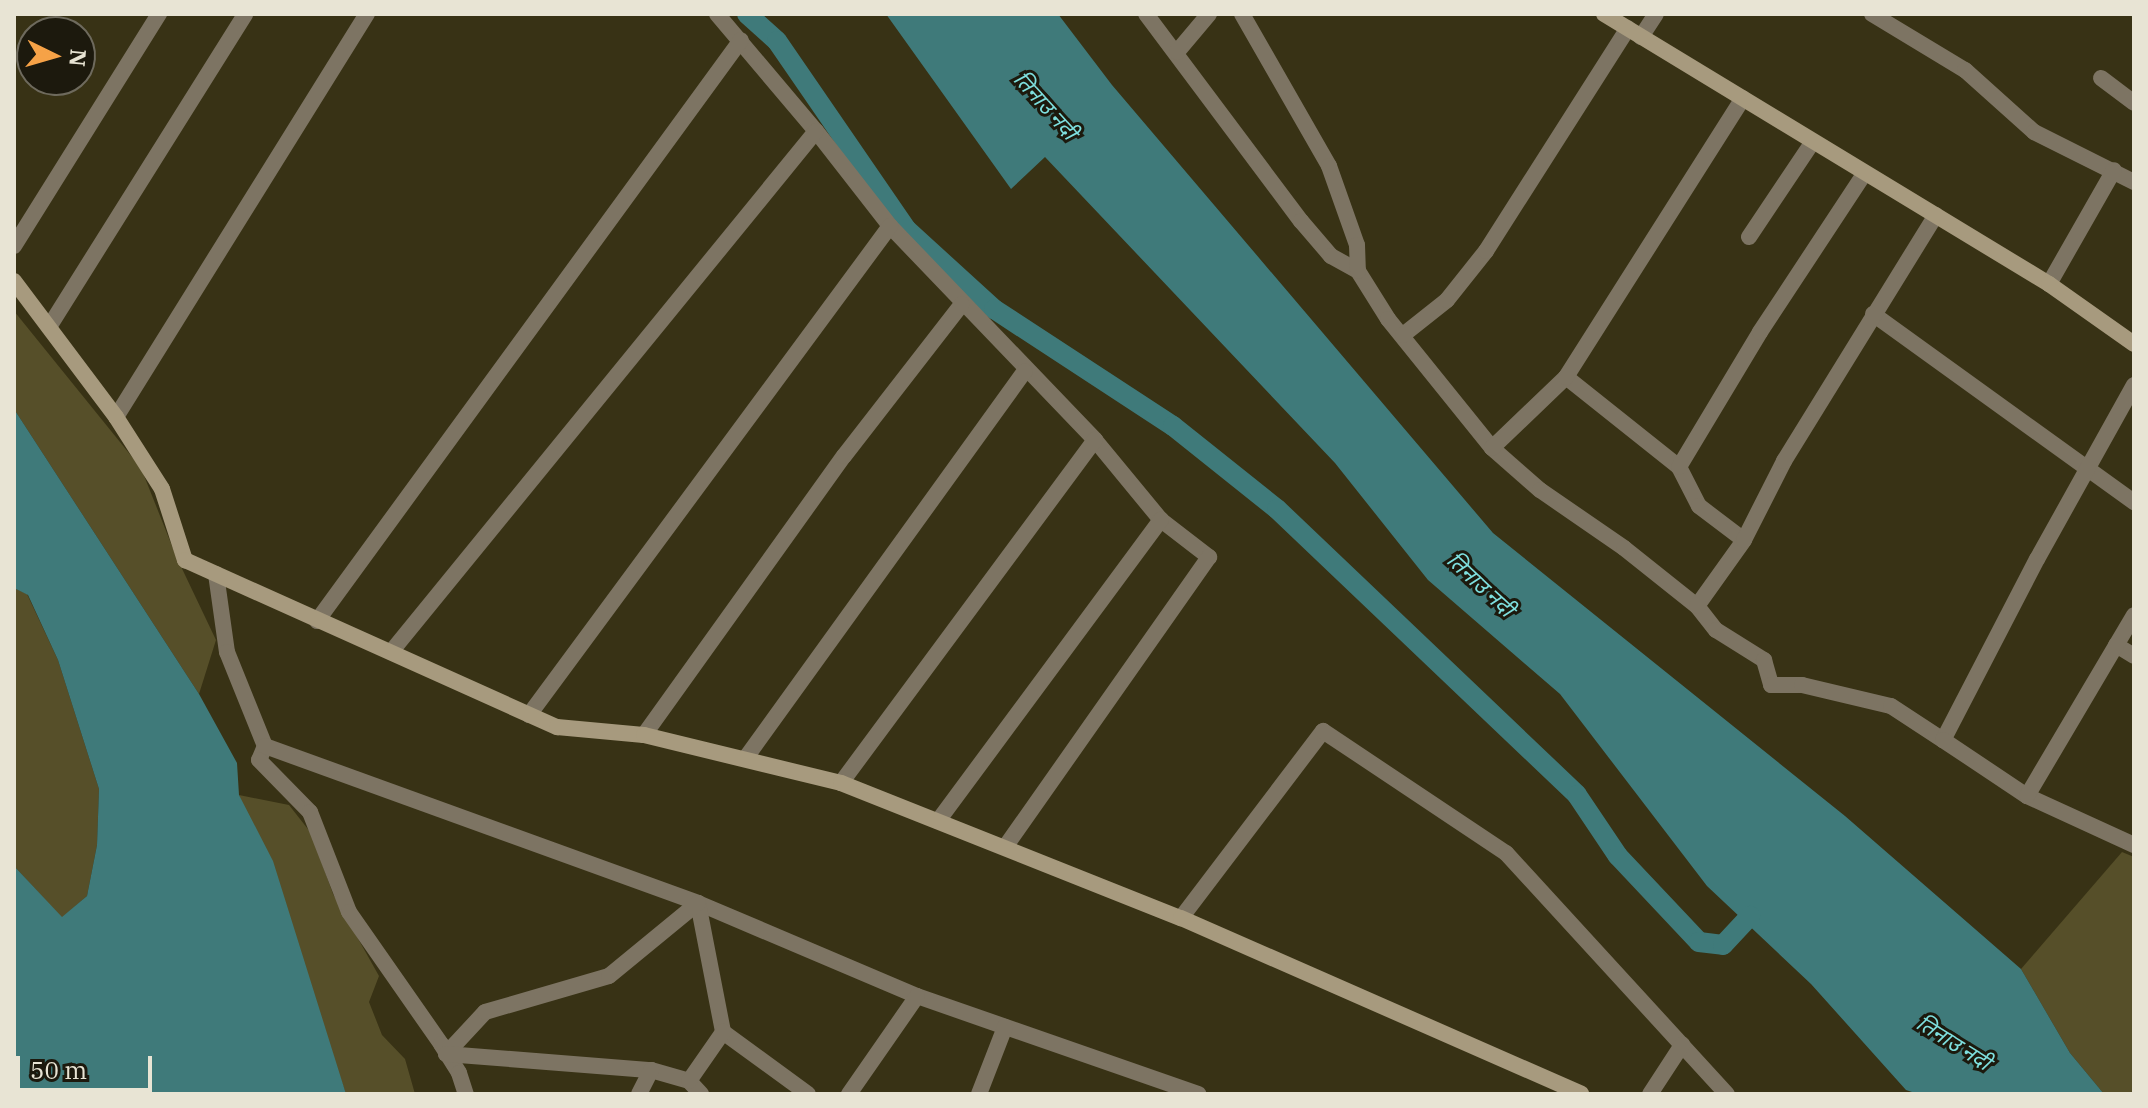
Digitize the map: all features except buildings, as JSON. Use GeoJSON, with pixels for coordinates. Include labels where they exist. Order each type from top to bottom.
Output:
{"type":"FeatureCollection","features":[{"type":"Feature","properties":{"kind":"main road"},"geometry":{"type":"LineString","coordinates":[[1604,14],[2049,284],[2134,344]]}},
{"type":"Feature","properties":{"kind":"main road"},"geometry":{"type":"LineString","coordinates":[[14,281],[116,417],[162,489],[185,560],[557,727],[644,735],[841,783],[1181,918],[1581,1094]]}},
{"type":"Feature","properties":{"kind":"street"},"geometry":{"type":"LineString","coordinates":[[14,246],[159,14]]}},
{"type":"Feature","properties":{"kind":"street"},"geometry":{"type":"LineString","coordinates":[[49,327],[245,14]]}},
{"type":"Feature","properties":{"kind":"street"},"geometry":{"type":"LineString","coordinates":[[116,417],[367,14]]}},
{"type":"Feature","properties":{"kind":"street"},"geometry":{"type":"LineString","coordinates":[[717,14],[816,131],[890,226],[1025,371],[1095,440],[1161,520],[1209,557],[1005,847]]}},
{"type":"Feature","properties":{"kind":"street"},"geometry":{"type":"LineString","coordinates":[[1146,14],[1301,221],[1331,256],[1358,271],[1403,335],[1492,448],[1540,490],[1624,548],[1697,606],[1716,630],[1764,660],[1771,685],[1802,685],[1891,706],[2027,796],[2134,845]]}},
{"type":"Feature","properties":{"kind":"street"},"geometry":{"type":"LineString","coordinates":[[1177,52],[1209,14]]}},
{"type":"Feature","properties":{"kind":"street"},"geometry":{"type":"LineString","coordinates":[[1242,14],[1329,166],[1357,245],[1358,271]]}},
{"type":"Feature","properties":{"kind":"street"},"geometry":{"type":"LineString","coordinates":[[1403,335],[1447,300],[1486,251],[1635,32],[1656,14]]}},
{"type":"Feature","properties":{"kind":"street"},"geometry":{"type":"LineString","coordinates":[[1872,14],[1965,70],[2034,132],[2134,182]]}},
{"type":"Feature","properties":{"kind":"street"},"geometry":{"type":"LineString","coordinates":[[317,621],[741,40]]}},
{"type":"Feature","properties":{"kind":"street"},"geometry":{"type":"LineString","coordinates":[[2101,78],[2134,103]]}},
{"type":"Feature","properties":{"kind":"street"},"geometry":{"type":"LineString","coordinates":[[1492,448],[1566,377],[1743,98]]}},
{"type":"Feature","properties":{"kind":"street"},"geometry":{"type":"LineString","coordinates":[[391,652],[816,131]]}},
{"type":"Feature","properties":{"kind":"street"},"geometry":{"type":"LineString","coordinates":[[1749,237],[1812,143]]}},
{"type":"Feature","properties":{"kind":"street"},"geometry":{"type":"LineString","coordinates":[[2049,284],[2114,170]]}},
{"type":"Feature","properties":{"kind":"street"},"geometry":{"type":"LineString","coordinates":[[1679,467],[1760,332],[1864,174]]}},
{"type":"Feature","properties":{"kind":"street"},"geometry":{"type":"LineString","coordinates":[[1697,606],[1744,540],[1784,461],[1936,215]]}},
{"type":"Feature","properties":{"kind":"street"},"geometry":{"type":"LineString","coordinates":[[529,715],[890,226]]}},
{"type":"Feature","properties":{"kind":"street"},"geometry":{"type":"LineString","coordinates":[[644,735],[844,456],[962,304]]}},
{"type":"Feature","properties":{"kind":"street"},"geometry":{"type":"LineString","coordinates":[[1874,315],[2134,502]]}},
{"type":"Feature","properties":{"kind":"street"},"geometry":{"type":"LineString","coordinates":[[745,759],[1025,371]]}},
{"type":"Feature","properties":{"kind":"street"},"geometry":{"type":"LineString","coordinates":[[1566,377],[1679,467],[1699,506],[1744,540]]}},
{"type":"Feature","properties":{"kind":"street"},"geometry":{"type":"LineString","coordinates":[[1943,740],[2037,559],[2134,385]]}},
{"type":"Feature","properties":{"kind":"street"},"geometry":{"type":"LineString","coordinates":[[841,783],[1095,440]]}},
{"type":"Feature","properties":{"kind":"street"},"geometry":{"type":"LineString","coordinates":[[938,821],[1161,520]]}},
{"type":"Feature","properties":{"kind":"street"},"geometry":{"type":"LineString","coordinates":[[216,574],[227,652],[265,746],[259,760],[310,812],[349,912],[446,1054],[466,1094]]}},
{"type":"Feature","properties":{"kind":"street"},"geometry":{"type":"LineString","coordinates":[[2027,796],[2134,615]]}},
{"type":"Feature","properties":{"kind":"street"},"geometry":{"type":"LineString","coordinates":[[2116,645],[2134,656]]}},
{"type":"Feature","properties":{"kind":"street"},"geometry":{"type":"LineString","coordinates":[[1181,918],[1323,731],[1506,853],[1727,1094]]}},
{"type":"Feature","properties":{"kind":"street"},"geometry":{"type":"LineString","coordinates":[[265,746],[698,903],[917,996],[1165,1089],[1198,1094]]}},
{"type":"Feature","properties":{"kind":"street"},"geometry":{"type":"LineString","coordinates":[[698,903],[723,1032],[808,1094]]}},
{"type":"Feature","properties":{"kind":"street"},"geometry":{"type":"LineString","coordinates":[[446,1054],[485,1012],[609,976],[698,903]]}},
{"type":"Feature","properties":{"kind":"street"},"geometry":{"type":"LineString","coordinates":[[849,1094],[917,996]]}},
{"type":"Feature","properties":{"kind":"street"},"geometry":{"type":"LineString","coordinates":[[979,1094],[1005,1027]]}},
{"type":"Feature","properties":{"kind":"street"},"geometry":{"type":"LineString","coordinates":[[689,1081],[723,1032]]}},
{"type":"Feature","properties":{"kind":"street"},"geometry":{"type":"LineString","coordinates":[[1650,1094],[1682,1045]]}},
{"type":"Feature","properties":{"kind":"street"},"geometry":{"type":"LineString","coordinates":[[446,1054],[651,1070],[689,1081],[701,1094]]}},
{"type":"Feature","properties":{"kind":"street"},"geometry":{"type":"LineString","coordinates":[[639,1094],[651,1070]]}},
{"type":"Feature","properties":{"kind":"shaded area"},"geometry":{"type":"Polygon","coordinates":[[[14,311],[141,468],[176,556],[216,640],[199,694],[14,409],[14,311]]]}},
{"type":"Feature","properties":{"kind":"shaded area"},"geometry":{"type":"Polygon","coordinates":[[[14,588],[27,594],[58,660],[99,789],[97,845],[87,896],[62,918],[14,866],[14,588]]]}},
{"type":"Feature","properties":{"kind":"shaded area"},"geometry":{"type":"Polygon","coordinates":[[[239,795],[289,805],[311,833],[333,894],[379,976],[369,1002],[382,1035],[405,1059],[415,1094],[346,1094],[239,795]]]}},
{"type":"Feature","properties":{"kind":"shaded area"},"geometry":{"type":"Polygon","coordinates":[[[2122,852],[2134,857],[2134,1094],[2104,1094],[2070,1053],[2021,969],[2122,852]]]}},
{"type":"Feature","properties":{"kind":"water","name":"तिनाउ नदी"},"geometry":{"type":"Polygon","coordinates":[[[886,14],[1058,14],[1112,85],[1493,533],[1845,816],[2021,969],[2070,1053],[2104,1094],[1918,1094],[1906,1090],[1811,984],[1707,886],[1560,694],[1428,580],[1335,463],[1045,157],[1011,189],[886,14]]]}},
{"type":"Feature","properties":{"kind":"water"},"geometry":{"type":"Polygon","coordinates":[[[14,409],[199,694],[237,763],[239,795],[273,861],[346,1094],[14,1094],[14,866],[62,917],[87,896],[97,845],[99,789],[58,660],[28,595],[14,588],[14,409]]]}},
{"type":"Feature","properties":{"kind":"waterway"},"geometry":{"type":"LineString","coordinates":[[747,14],[777,41],[906,229],[994,309],[1173,426],[1277,509],[1577,795],[1618,856],[1699,942],[1723,945],[1750,916]]}}]}
